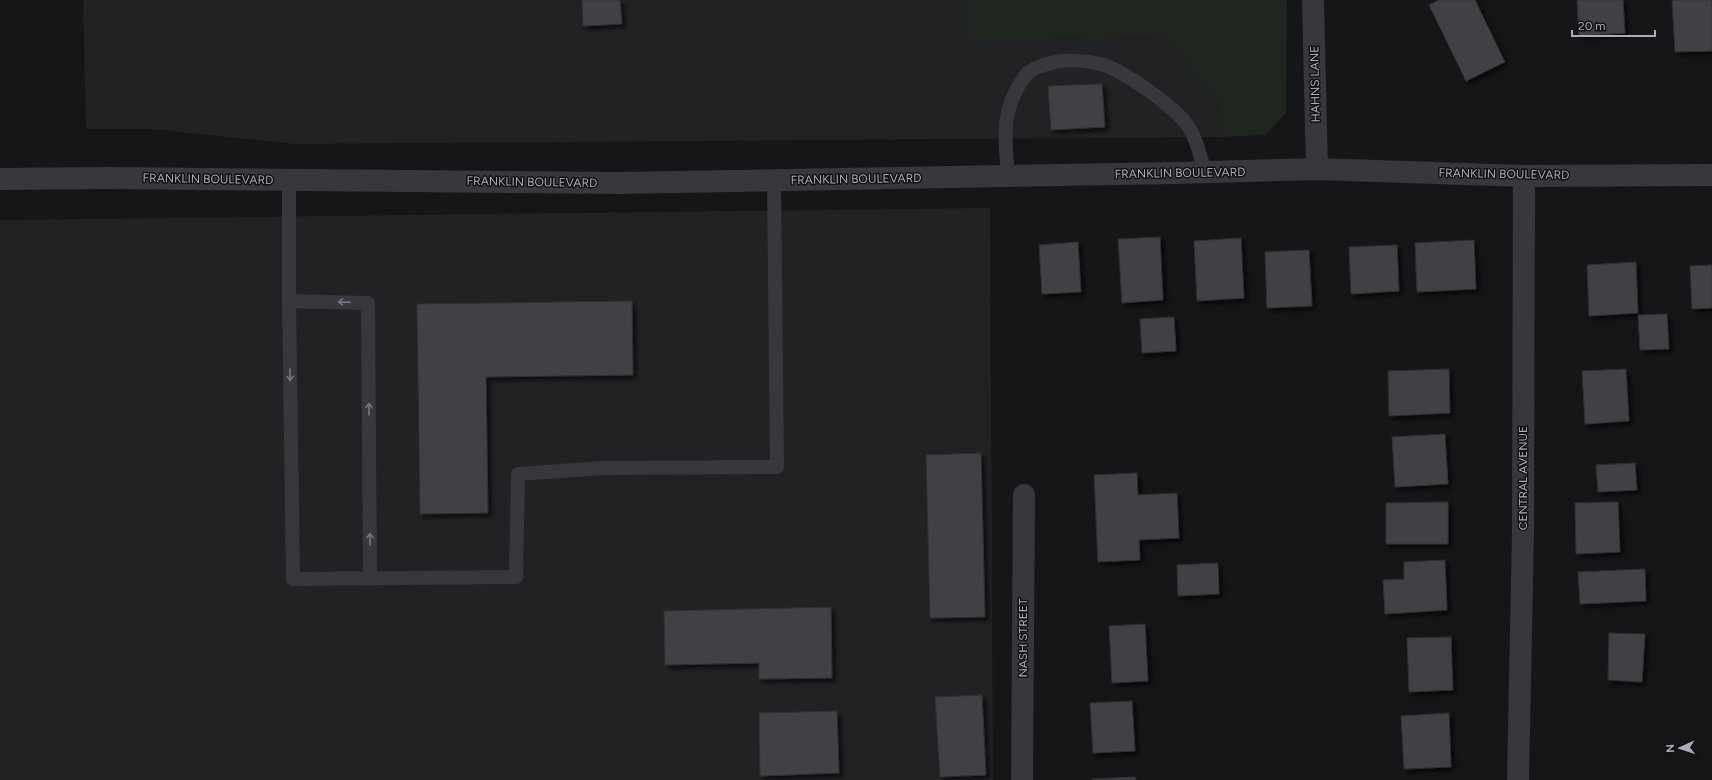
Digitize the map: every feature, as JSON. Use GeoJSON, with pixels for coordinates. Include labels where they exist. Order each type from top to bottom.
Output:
{"type":"FeatureCollection","features":[{"type":"Feature","properties":{"kind":"street","name":"HAHNS LANE"},"geometry":{"type":"LineString","coordinates":[[1313,0],[1317,169]]}},
{"type":"Feature","properties":{"kind":"street","name":"FRANKLIN BOULEVARD"},"geometry":{"type":"LineString","coordinates":[[0,179],[612,183],[774,181],[1317,169],[1524,176],[1712,176]]}},
{"type":"Feature","properties":{"kind":"street","name":"CENTRAL AVENUE"},"geometry":{"type":"LineString","coordinates":[[1518,780],[1523,532],[1524,176]]}},
{"type":"Feature","properties":{"kind":"street","name":"NASH STREET"},"geometry":{"type":"LineString","coordinates":[[1022,780],[1024,495]]}},
{"type":"Feature","properties":{"kind":"lane"},"geometry":{"type":"LineString","coordinates":[[1008,176],[1004,128],[1013,97],[1026,74],[1039,66],[1057,60],[1101,64],[1151,92],[1169,106],[1186,123],[1193,136],[1205,172]]}},
{"type":"Feature","properties":{"kind":"lane"},"geometry":{"type":"LineString","coordinates":[[289,180],[289,301],[294,579],[516,577],[518,474],[603,468],[777,467],[774,181]]}},
{"type":"Feature","properties":{"kind":"lane"},"geometry":{"type":"LineString","coordinates":[[289,301],[368,303],[370,578]]}},
{"type":"Feature","properties":{"kind":"shaded area"},"geometry":{"type":"Polygon","coordinates":[[[83,0],[966,0],[966,41],[1167,38],[1218,101],[1219,137],[295,144],[152,129],[86,129],[83,0]]]}},
{"type":"Feature","properties":{"kind":"shaded area"},"geometry":{"type":"Polygon","coordinates":[[[966,0],[1287,0],[1286,113],[1266,135],[1219,137],[1218,101],[1167,38],[966,41],[966,0]]]}},
{"type":"Feature","properties":{"kind":"shaded area"},"geometry":{"type":"Polygon","coordinates":[[[990,208],[993,780],[0,780],[0,220],[990,208]]]}},
{"type":"Feature","properties":{"kind":"building"},"geometry":{"type":"Polygon","coordinates":[[[582,0],[620,0],[622,24],[583,26],[582,0]]]}},
{"type":"Feature","properties":{"kind":"building"},"geometry":{"type":"Polygon","coordinates":[[[1439,0],[1475,0],[1505,62],[1466,81],[1429,5],[1439,0]]]}},
{"type":"Feature","properties":{"kind":"building"},"geometry":{"type":"Polygon","coordinates":[[[1577,0],[1623,0],[1625,33],[1579,36],[1577,0]]]}},
{"type":"Feature","properties":{"kind":"building"},"geometry":{"type":"Polygon","coordinates":[[[1672,0],[1712,0],[1712,51],[1675,52],[1672,0]]]}},
{"type":"Feature","properties":{"kind":"building"},"geometry":{"type":"Polygon","coordinates":[[[1102,84],[1105,127],[1051,130],[1048,86],[1102,84]]]}},
{"type":"Feature","properties":{"kind":"building"},"geometry":{"type":"Polygon","coordinates":[[[1160,237],[1163,300],[1122,303],[1118,239],[1160,237]]]}},
{"type":"Feature","properties":{"kind":"building"},"geometry":{"type":"Polygon","coordinates":[[[1241,238],[1244,298],[1197,301],[1194,241],[1241,238]]]}},
{"type":"Feature","properties":{"kind":"building"},"geometry":{"type":"Polygon","coordinates":[[[1474,240],[1476,289],[1417,292],[1415,243],[1474,240]]]}},
{"type":"Feature","properties":{"kind":"building"},"geometry":{"type":"Polygon","coordinates":[[[1078,242],[1081,292],[1042,294],[1039,245],[1078,242]]]}},
{"type":"Feature","properties":{"kind":"building"},"geometry":{"type":"Polygon","coordinates":[[[1397,245],[1399,291],[1351,294],[1349,247],[1397,245]]]}},
{"type":"Feature","properties":{"kind":"building"},"geometry":{"type":"Polygon","coordinates":[[[1309,250],[1312,306],[1267,308],[1265,252],[1309,250]]]}},
{"type":"Feature","properties":{"kind":"building"},"geometry":{"type":"Polygon","coordinates":[[[1636,262],[1638,313],[1589,316],[1587,265],[1636,262]]]}},
{"type":"Feature","properties":{"kind":"building"},"geometry":{"type":"Polygon","coordinates":[[[1712,265],[1712,308],[1692,309],[1690,266],[1712,265]]]}},
{"type":"Feature","properties":{"kind":"building"},"geometry":{"type":"Polygon","coordinates":[[[632,301],[633,375],[486,377],[488,513],[420,514],[417,304],[632,301]]]}},
{"type":"Feature","properties":{"kind":"building"},"geometry":{"type":"Polygon","coordinates":[[[1667,314],[1669,349],[1640,350],[1638,315],[1667,314]]]}},
{"type":"Feature","properties":{"kind":"building"},"geometry":{"type":"Polygon","coordinates":[[[1174,317],[1176,351],[1142,353],[1140,319],[1174,317]]]}},
{"type":"Feature","properties":{"kind":"building"},"geometry":{"type":"Polygon","coordinates":[[[1449,369],[1450,413],[1389,416],[1388,371],[1449,369]]]}},
{"type":"Feature","properties":{"kind":"building"},"geometry":{"type":"Polygon","coordinates":[[[1626,369],[1629,421],[1585,424],[1582,371],[1626,369]]]}},
{"type":"Feature","properties":{"kind":"building"},"geometry":{"type":"Polygon","coordinates":[[[1445,434],[1448,484],[1395,487],[1392,437],[1445,434]]]}},
{"type":"Feature","properties":{"kind":"building"},"geometry":{"type":"Polygon","coordinates":[[[981,453],[985,617],[930,618],[926,455],[981,453]]]}},
{"type":"Feature","properties":{"kind":"building"},"geometry":{"type":"Polygon","coordinates":[[[1635,463],[1637,490],[1598,492],[1596,465],[1635,463]]]}},
{"type":"Feature","properties":{"kind":"building"},"geometry":{"type":"Polygon","coordinates":[[[1137,473],[1138,495],[1177,493],[1179,538],[1139,540],[1140,560],[1098,562],[1094,475],[1137,473]]]}},
{"type":"Feature","properties":{"kind":"building"},"geometry":{"type":"Polygon","coordinates":[[[1448,502],[1448,544],[1386,544],[1386,503],[1448,502]]]}},
{"type":"Feature","properties":{"kind":"building"},"geometry":{"type":"Polygon","coordinates":[[[1618,502],[1620,552],[1576,554],[1575,503],[1618,502]]]}},
{"type":"Feature","properties":{"kind":"building"},"geometry":{"type":"Polygon","coordinates":[[[1445,560],[1447,610],[1385,614],[1383,580],[1404,579],[1404,562],[1445,560]]]}},
{"type":"Feature","properties":{"kind":"building"},"geometry":{"type":"Polygon","coordinates":[[[1218,563],[1219,594],[1178,596],[1177,565],[1218,563]]]}},
{"type":"Feature","properties":{"kind":"building"},"geometry":{"type":"Polygon","coordinates":[[[1645,569],[1646,601],[1580,604],[1578,572],[1645,569]]]}},
{"type":"Feature","properties":{"kind":"building"},"geometry":{"type":"Polygon","coordinates":[[[831,607],[832,678],[759,679],[759,663],[665,665],[664,611],[831,607]]]}},
{"type":"Feature","properties":{"kind":"building"},"geometry":{"type":"Polygon","coordinates":[[[1145,624],[1148,681],[1112,683],[1109,626],[1145,624]]]}},
{"type":"Feature","properties":{"kind":"building"},"geometry":{"type":"Polygon","coordinates":[[[1609,633],[1645,634],[1642,682],[1608,680],[1609,633]]]}},
{"type":"Feature","properties":{"kind":"building"},"geometry":{"type":"Polygon","coordinates":[[[1451,637],[1453,690],[1409,692],[1407,638],[1451,637]]]}},
{"type":"Feature","properties":{"kind":"building"},"geometry":{"type":"Polygon","coordinates":[[[982,695],[986,775],[940,777],[935,697],[982,695]]]}},
{"type":"Feature","properties":{"kind":"building"},"geometry":{"type":"Polygon","coordinates":[[[1132,701],[1135,751],[1093,753],[1090,703],[1132,701]]]}},
{"type":"Feature","properties":{"kind":"building"},"geometry":{"type":"Polygon","coordinates":[[[837,711],[839,773],[760,776],[759,713],[837,711]]]}},
{"type":"Feature","properties":{"kind":"building"},"geometry":{"type":"Polygon","coordinates":[[[1449,713],[1451,767],[1404,769],[1401,716],[1449,713]]]}},
{"type":"Feature","properties":{"kind":"building"},"geometry":{"type":"Polygon","coordinates":[[[1135,777],[1136,780],[1092,779],[1135,777]]]}}]}
